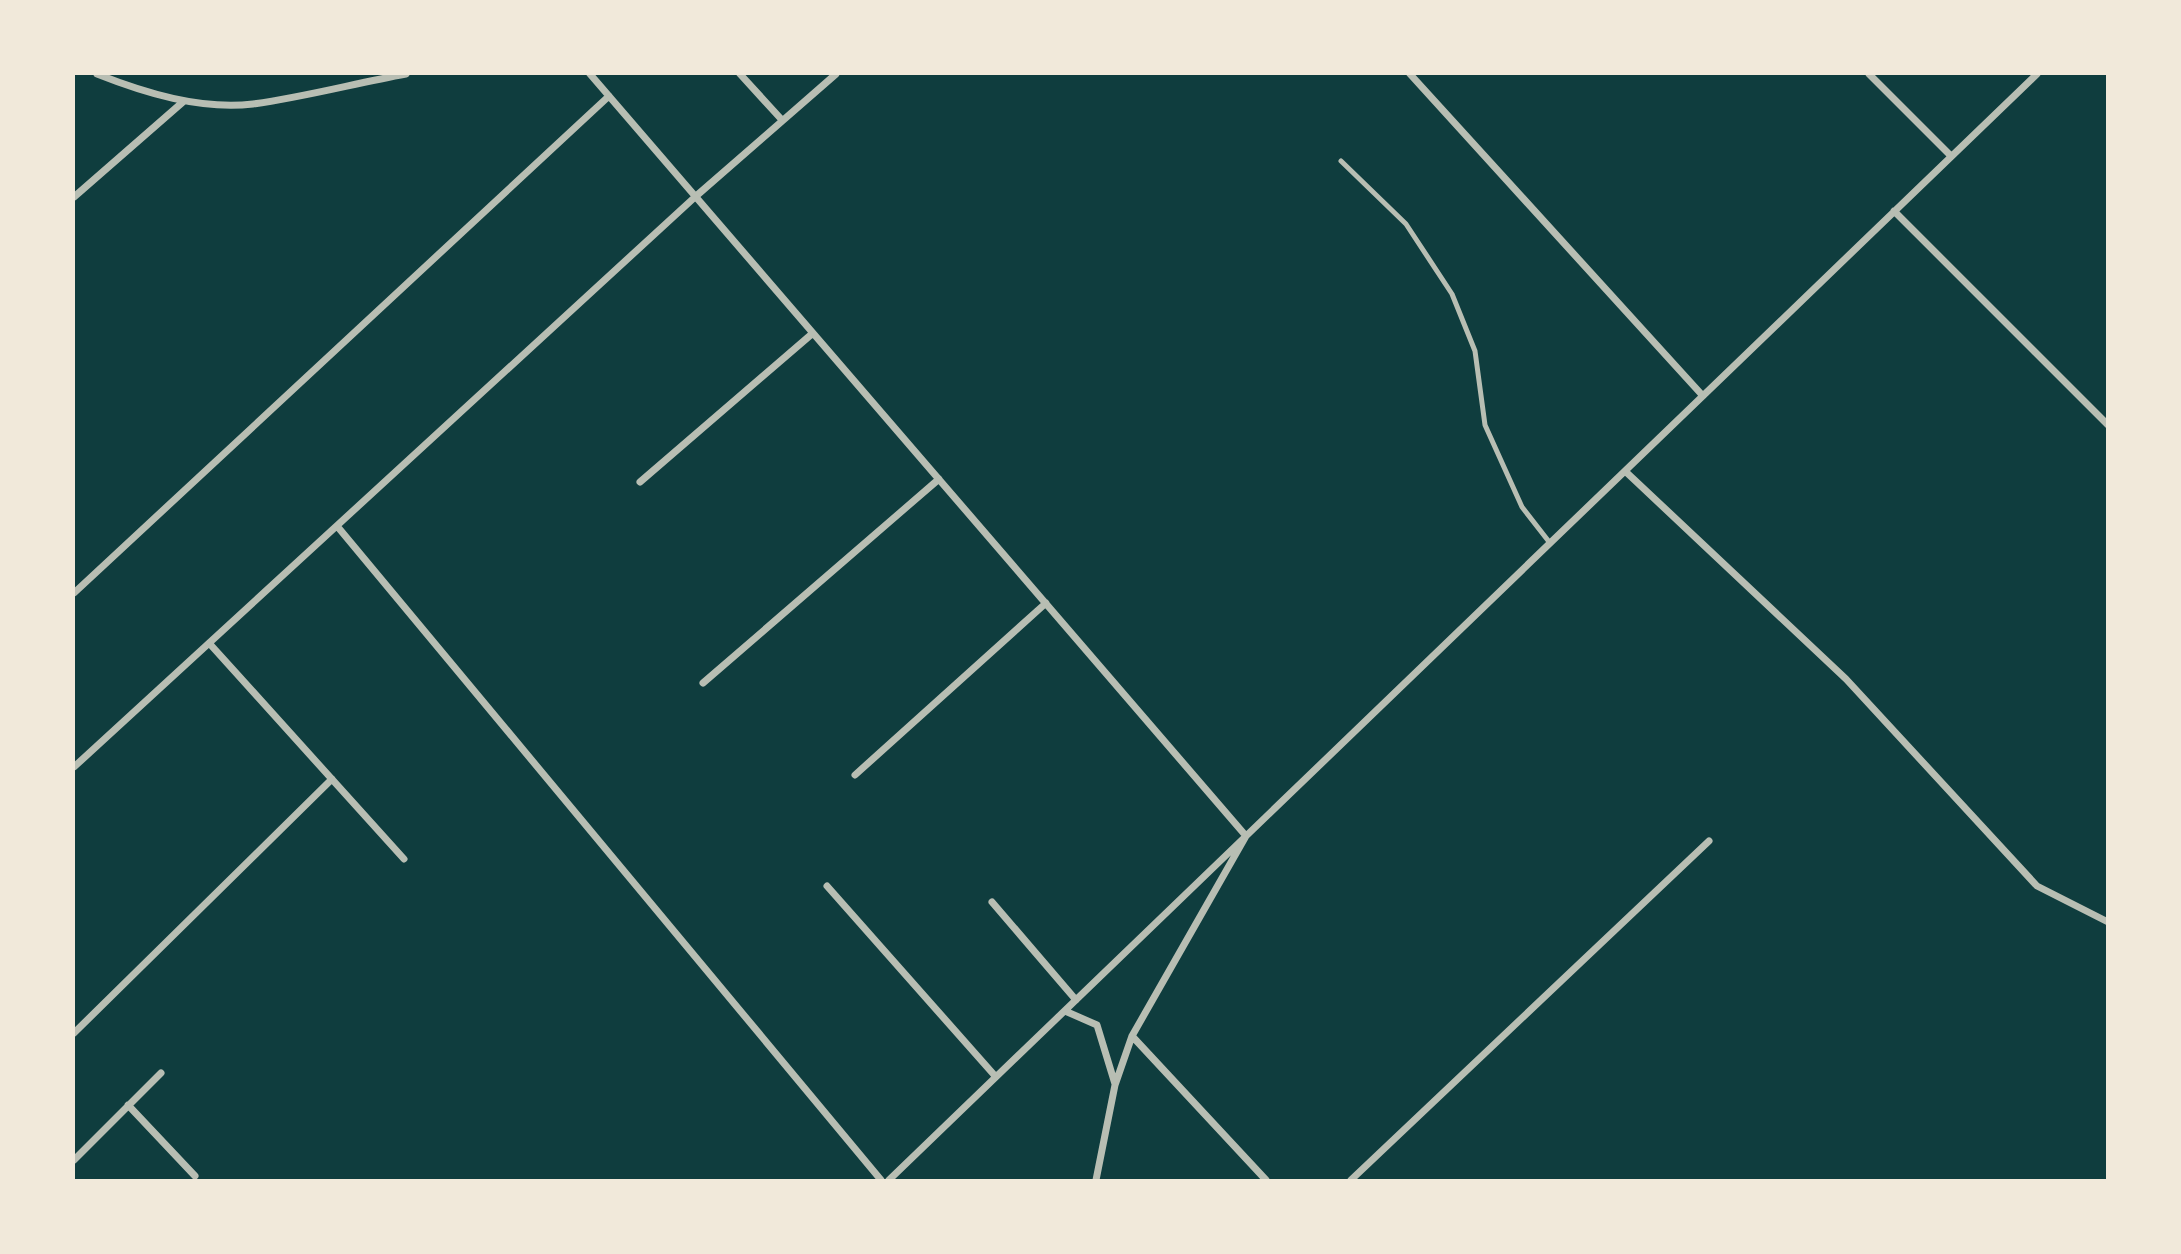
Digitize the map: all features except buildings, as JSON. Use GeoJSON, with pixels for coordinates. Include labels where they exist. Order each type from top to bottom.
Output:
{"type":"FeatureCollection","features":[{"type":"Feature","properties":{"kind":"street"},"geometry":{"type":"LineString","coordinates":[[97,74],[138,90],[184,101],[251,104],[406,74]]}},
{"type":"Feature","properties":{"kind":"street"},"geometry":{"type":"LineString","coordinates":[[590,74],[1246,836]]}},
{"type":"Feature","properties":{"kind":"street"},"geometry":{"type":"LineString","coordinates":[[740,74],[782,120]]}},
{"type":"Feature","properties":{"kind":"street"},"geometry":{"type":"LineString","coordinates":[[74,767],[695,197],[836,74]]}},
{"type":"Feature","properties":{"kind":"street"},"geometry":{"type":"LineString","coordinates":[[1410,74],[1703,396]]}},
{"type":"Feature","properties":{"kind":"street"},"geometry":{"type":"LineString","coordinates":[[1869,74],[1951,156]]}},
{"type":"Feature","properties":{"kind":"street"},"geometry":{"type":"LineString","coordinates":[[889,1181],[2036,74]]}},
{"type":"Feature","properties":{"kind":"street"},"geometry":{"type":"LineString","coordinates":[[74,593],[609,96]]}},
{"type":"Feature","properties":{"kind":"street"},"geometry":{"type":"LineString","coordinates":[[74,197],[184,101]]}},
{"type":"Feature","properties":{"kind":"street"},"geometry":{"type":"LineString","coordinates":[[1894,211],[2108,425]]}},
{"type":"Feature","properties":{"kind":"street"},"geometry":{"type":"LineString","coordinates":[[640,482],[813,333]]}},
{"type":"Feature","properties":{"kind":"street"},"geometry":{"type":"LineString","coordinates":[[1626,471],[1846,679],[2037,886],[2108,922]]}},
{"type":"Feature","properties":{"kind":"street"},"geometry":{"type":"LineString","coordinates":[[703,683],[939,479]]}},
{"type":"Feature","properties":{"kind":"street"},"geometry":{"type":"LineString","coordinates":[[337,526],[881,1181]]}},
{"type":"Feature","properties":{"kind":"street"},"geometry":{"type":"LineString","coordinates":[[855,775],[1046,603]]}},
{"type":"Feature","properties":{"kind":"street"},"geometry":{"type":"LineString","coordinates":[[209,643],[404,859]]}},
{"type":"Feature","properties":{"kind":"street"},"geometry":{"type":"LineString","coordinates":[[74,1033],[332,779]]}},
{"type":"Feature","properties":{"kind":"street"},"geometry":{"type":"LineString","coordinates":[[1096,1181],[1115,1085],[1132,1036],[1246,836]]}},
{"type":"Feature","properties":{"kind":"street"},"geometry":{"type":"LineString","coordinates":[[1351,1181],[1709,841]]}},
{"type":"Feature","properties":{"kind":"street"},"geometry":{"type":"LineString","coordinates":[[827,886],[996,1077]]}},
{"type":"Feature","properties":{"kind":"street"},"geometry":{"type":"LineString","coordinates":[[992,902],[1076,1000]]}},
{"type":"Feature","properties":{"kind":"street"},"geometry":{"type":"LineString","coordinates":[[1065,1011],[1097,1025],[1115,1085]]}},
{"type":"Feature","properties":{"kind":"street"},"geometry":{"type":"LineString","coordinates":[[1132,1036],[1266,1181]]}},
{"type":"Feature","properties":{"kind":"street"},"geometry":{"type":"LineString","coordinates":[[74,1160],[162,1073]]}},
{"type":"Feature","properties":{"kind":"street"},"geometry":{"type":"LineString","coordinates":[[128,1105],[195,1176]]}},
{"type":"Feature","properties":{"kind":"lane"},"geometry":{"type":"LineString","coordinates":[[1341,161],[1406,224],[1452,293],[1475,351],[1485,425],[1522,508],[1550,543]]}}]}
